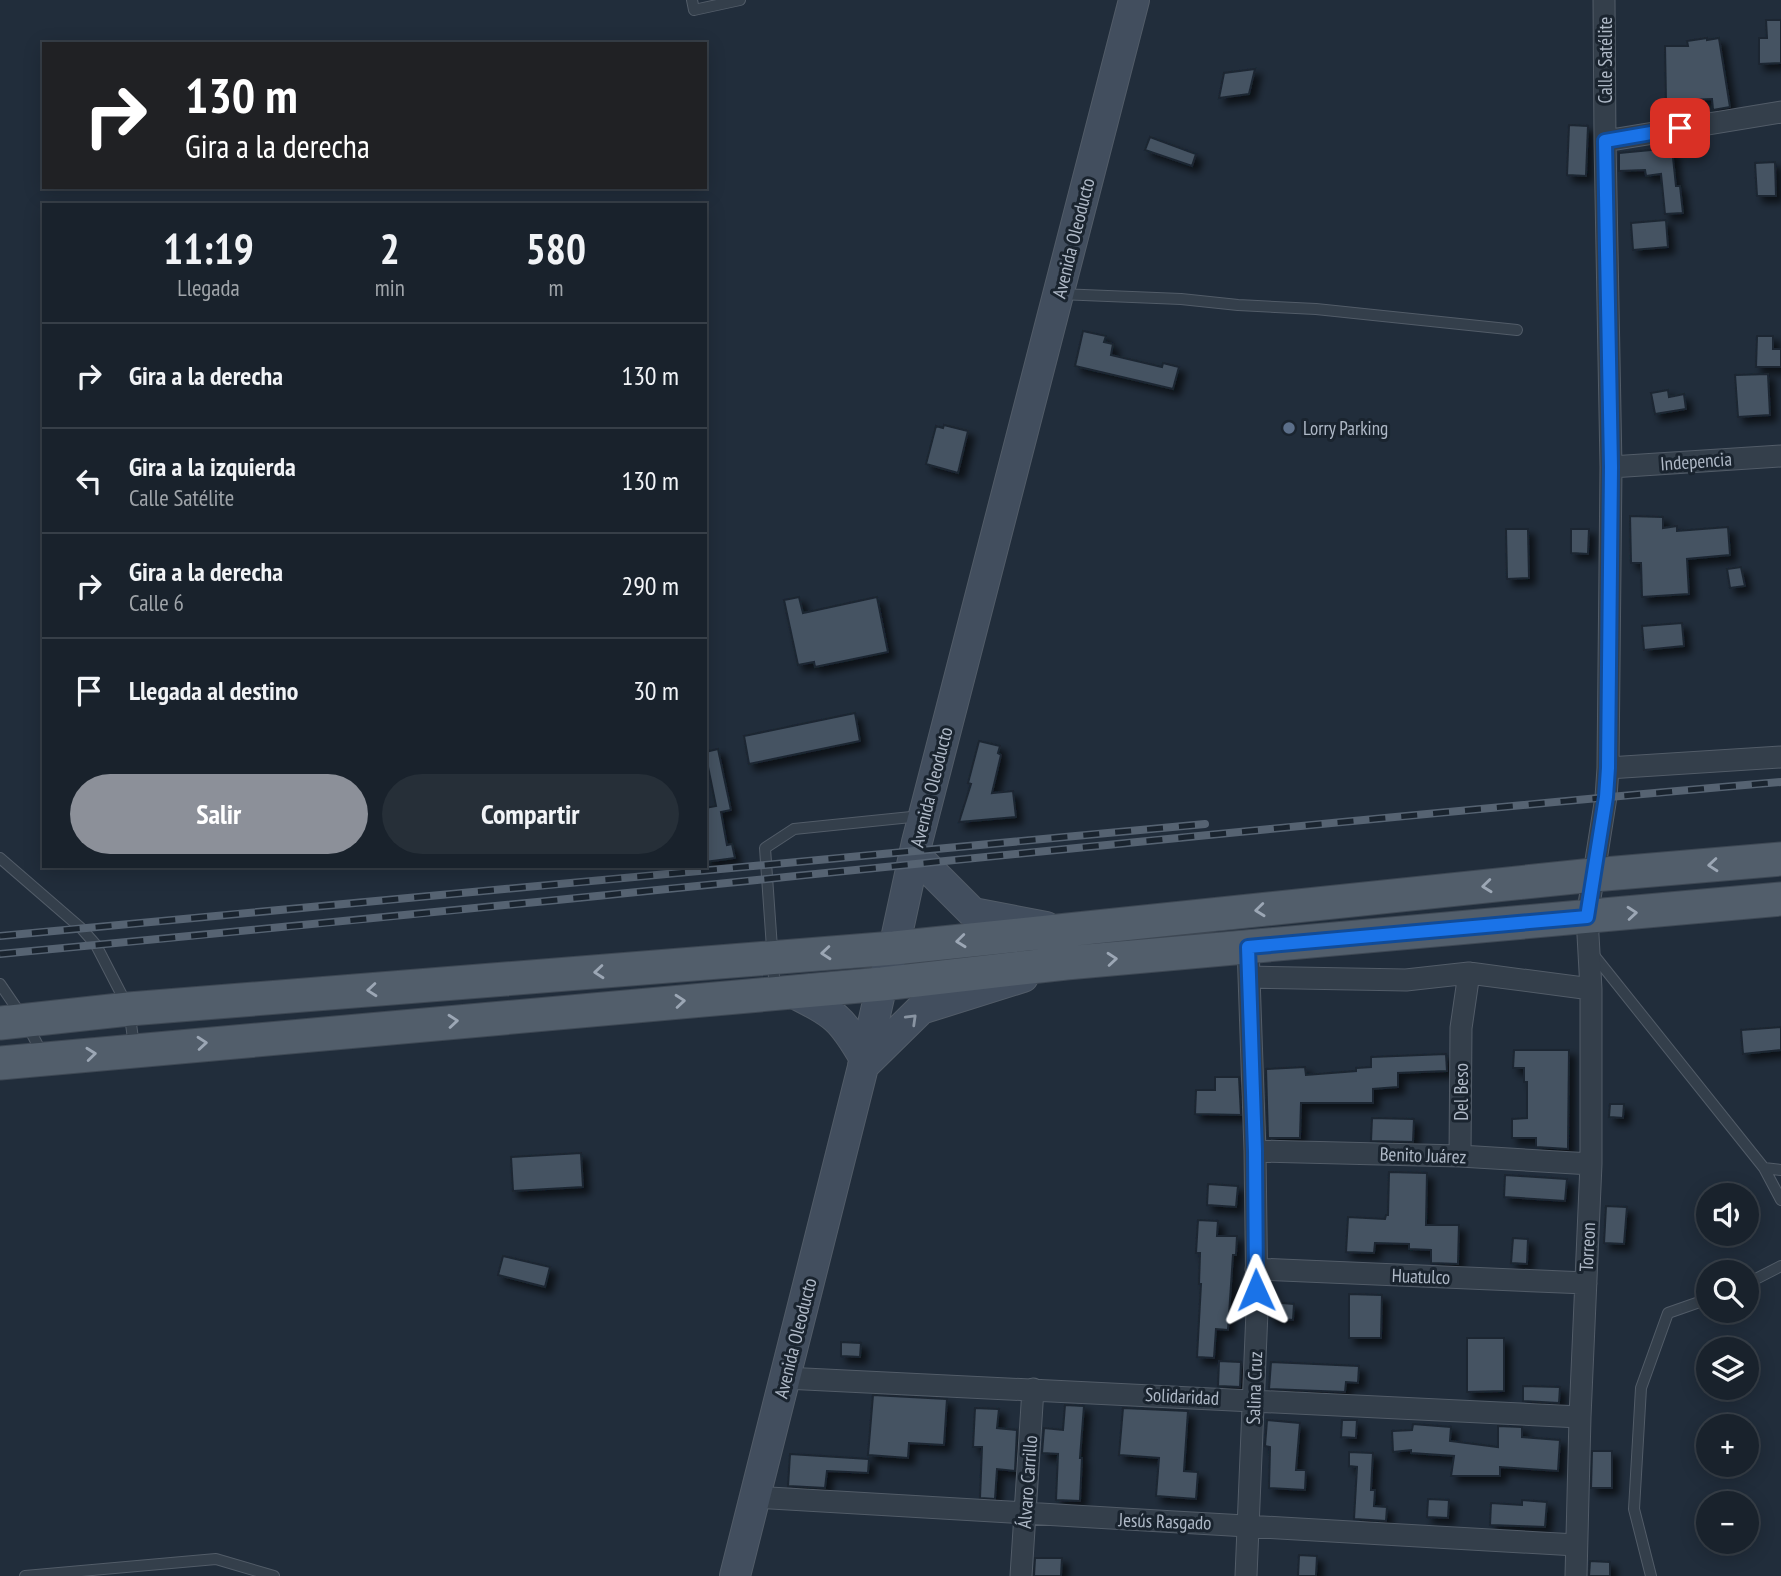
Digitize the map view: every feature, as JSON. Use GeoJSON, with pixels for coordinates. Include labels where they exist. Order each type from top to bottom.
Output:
{"type":"FeatureCollection","features":[{"type":"Feature","properties":{"kind":"main road","name":"Avenida Oleoducto"},"geometry":{"type":"LineString","coordinates":[[735,1576],[882,984],[894,948],[914,854],[1134,0]]}},
{"type":"Feature","properties":{"kind":"main road"},"geometry":{"type":"LineString","coordinates":[[914,854],[973,913],[1063,930]]}},
{"type":"Feature","properties":{"kind":"main road"},"geometry":{"type":"LineString","coordinates":[[12,1021],[129,1009],[894,948],[1593,875],[1781,859]]}},
{"type":"Feature","properties":{"kind":"main road"},"geometry":{"type":"LineString","coordinates":[[0,1063],[882,984],[1165,954],[1249,962],[1588,933],[1781,899]]}},
{"type":"Feature","properties":{"kind":"main road"},"geometry":{"type":"LineString","coordinates":[[1163,920],[1165,954]]}},
{"type":"Feature","properties":{"kind":"main road"},"geometry":{"type":"LineString","coordinates":[[783,992],[829,1011],[846,1026],[864,1063],[921,1009],[1066,963]]}},
{"type":"Feature","properties":{"kind":"street","name":"Calle Satélite"},"geometry":{"type":"LineString","coordinates":[[1588,933],[1608,768],[1611,467],[1604,0]]}},
{"type":"Feature","properties":{"kind":"street"},"geometry":{"type":"LineString","coordinates":[[1605,141],[1781,112]]}},
{"type":"Feature","properties":{"kind":"street","name":"Indepencia"},"geometry":{"type":"LineString","coordinates":[[1611,467],[1781,456]]}},
{"type":"Feature","properties":{"kind":"street"},"geometry":{"type":"LineString","coordinates":[[1608,768],[1781,757]]}},
{"type":"Feature","properties":{"kind":"street","name":"Torreon"},"geometry":{"type":"LineString","coordinates":[[1576,1576],[1591,1164],[1591,989],[1588,933]]}},
{"type":"Feature","properties":{"kind":"street"},"geometry":{"type":"LineString","coordinates":[[1249,962],[1406,980],[1469,973],[1591,989]]}},
{"type":"Feature","properties":{"kind":"street","name":"Salina Cruz"},"geometry":{"type":"LineString","coordinates":[[1246,1576],[1257,1311],[1249,962]]}},
{"type":"Feature","properties":{"kind":"street","name":"Del Beso"},"geometry":{"type":"LineString","coordinates":[[1460,1156],[1461,1028],[1469,973]]}},
{"type":"Feature","properties":{"kind":"street","name":"Benito Juárez"},"geometry":{"type":"LineString","coordinates":[[1255,1151],[1460,1156],[1591,1164]]}},
{"type":"Feature","properties":{"kind":"street","name":"Huatulco"},"geometry":{"type":"LineString","coordinates":[[1256,1269],[1586,1283]]}},
{"type":"Feature","properties":{"kind":"street","name":"Solidaridad"},"geometry":{"type":"LineString","coordinates":[[785,1378],[1580,1417]]}},
{"type":"Feature","properties":{"kind":"street","name":"Álvaro Carrillo"},"geometry":{"type":"LineString","coordinates":[[1021,1576],[1033,1389]]}},
{"type":"Feature","properties":{"kind":"street","name":"Jesús Rasgado"},"geometry":{"type":"LineString","coordinates":[[755,1497],[1025,1515],[1249,1524],[1576,1545]]}},
{"type":"Feature","properties":{"kind":"lane"},"geometry":{"type":"LineString","coordinates":[[692,0],[694,9],[740,0]]}},
{"type":"Feature","properties":{"kind":"lane"},"geometry":{"type":"LineString","coordinates":[[1058,294],[1133,296],[1316,309],[1517,330]]}},
{"type":"Feature","properties":{"kind":"lane"},"geometry":{"type":"LineString","coordinates":[[783,992],[772,958],[765,848],[794,829],[924,815]]}},
{"type":"Feature","properties":{"kind":"lane"},"geometry":{"type":"LineString","coordinates":[[0,858],[82,929],[96,945],[129,1009],[134,1049]]}},
{"type":"Feature","properties":{"kind":"lane"},"geometry":{"type":"LineString","coordinates":[[1588,933],[1764,1168],[1781,1200]]}},
{"type":"Feature","properties":{"kind":"lane"},"geometry":{"type":"LineString","coordinates":[[0,984],[12,1021],[45,1059]]}},
{"type":"Feature","properties":{"kind":"lane"},"geometry":{"type":"LineString","coordinates":[[1764,1168],[1781,1170]]}},
{"type":"Feature","properties":{"kind":"lane"},"geometry":{"type":"LineString","coordinates":[[1759,1277],[1781,1266]]}},
{"type":"Feature","properties":{"kind":"lane"},"geometry":{"type":"LineString","coordinates":[[1651,1576],[1634,1508],[1641,1388],[1668,1313],[1696,1302]]}},
{"type":"Feature","properties":{"kind":"lane"},"geometry":{"type":"LineString","coordinates":[[25,1576],[216,1559],[274,1576]]}},
{"type":"Feature","properties":{"kind":"building"},"geometry":{"type":"Polygon","coordinates":[[[1766,20],[1781,20],[1781,63],[1759,64],[1759,38],[1767,38],[1766,20]]]}},
{"type":"Feature","properties":{"kind":"building"},"geometry":{"type":"Polygon","coordinates":[[[1719,38],[1730,107],[1713,110],[1712,99],[1666,101],[1665,46],[1688,46],[1687,41],[1719,38]]]}},
{"type":"Feature","properties":{"kind":"building"},"geometry":{"type":"Polygon","coordinates":[[[1255,69],[1249,94],[1219,98],[1224,73],[1255,69]]]}},
{"type":"Feature","properties":{"kind":"building"},"geometry":{"type":"Polygon","coordinates":[[[1569,125],[1588,126],[1586,176],[1567,175],[1569,125]]]}},
{"type":"Feature","properties":{"kind":"building"},"geometry":{"type":"Polygon","coordinates":[[[1150,137],[1196,154],[1192,166],[1145,150],[1150,137]]]}},
{"type":"Feature","properties":{"kind":"building"},"geometry":{"type":"Polygon","coordinates":[[[1672,148],[1676,186],[1680,186],[1683,213],[1665,214],[1661,174],[1646,176],[1645,170],[1619,171],[1619,153],[1672,148]]]}},
{"type":"Feature","properties":{"kind":"building"},"geometry":{"type":"Polygon","coordinates":[[[1775,162],[1776,196],[1757,196],[1755,163],[1775,162]]]}},
{"type":"Feature","properties":{"kind":"building"},"geometry":{"type":"Polygon","coordinates":[[[1666,220],[1668,247],[1633,250],[1631,223],[1666,220]]]}},
{"type":"Feature","properties":{"kind":"building"},"geometry":{"type":"Polygon","coordinates":[[[1083,331],[1106,336],[1104,342],[1113,344],[1111,355],[1162,367],[1163,363],[1179,367],[1173,389],[1075,366],[1083,331]]]}},
{"type":"Feature","properties":{"kind":"building"},"geometry":{"type":"Polygon","coordinates":[[[1757,336],[1773,336],[1773,349],[1781,349],[1781,367],[1756,367],[1757,336]]]}},
{"type":"Feature","properties":{"kind":"building"},"geometry":{"type":"Polygon","coordinates":[[[1768,374],[1770,415],[1738,417],[1735,375],[1768,374]]]}},
{"type":"Feature","properties":{"kind":"building"},"geometry":{"type":"Polygon","coordinates":[[[1668,390],[1669,397],[1684,394],[1686,409],[1655,414],[1651,393],[1668,390]]]}},
{"type":"Feature","properties":{"kind":"building"},"geometry":{"type":"Polygon","coordinates":[[[944,425],[968,431],[958,473],[926,464],[936,426],[943,428],[944,425]]]}},
{"type":"Feature","properties":{"kind":"building"},"geometry":{"type":"Polygon","coordinates":[[[1630,516],[1663,517],[1663,528],[1677,526],[1677,531],[1728,527],[1730,555],[1687,559],[1689,594],[1642,597],[1641,563],[1631,563],[1630,516]]]}},
{"type":"Feature","properties":{"kind":"building"},"geometry":{"type":"Polygon","coordinates":[[[1506,529],[1528,529],[1529,578],[1507,579],[1506,529]]]}},
{"type":"Feature","properties":{"kind":"building"},"geometry":{"type":"Polygon","coordinates":[[[1571,529],[1589,529],[1588,554],[1571,553],[1571,529]]]}},
{"type":"Feature","properties":{"kind":"building"},"geometry":{"type":"Polygon","coordinates":[[[1741,567],[1745,586],[1730,588],[1727,569],[1741,567]]]}},
{"type":"Feature","properties":{"kind":"building"},"geometry":{"type":"Polygon","coordinates":[[[799,597],[803,613],[877,597],[888,652],[815,667],[814,662],[798,665],[784,600],[799,597]]]}},
{"type":"Feature","properties":{"kind":"building"},"geometry":{"type":"Polygon","coordinates":[[[1682,623],[1684,646],[1644,650],[1642,626],[1682,623]]]}},
{"type":"Feature","properties":{"kind":"building"},"geometry":{"type":"Polygon","coordinates":[[[855,713],[860,741],[749,764],[744,736],[855,713]]]}},
{"type":"Feature","properties":{"kind":"building"},"geometry":{"type":"Polygon","coordinates":[[[979,741],[1000,746],[998,753],[1001,755],[992,793],[1013,791],[1016,817],[959,822],[971,784],[968,783],[979,741]]]}},
{"type":"Feature","properties":{"kind":"building"},"geometry":{"type":"Polygon","coordinates":[[[718,749],[731,810],[721,812],[727,845],[732,844],[735,858],[707,862],[707,808],[716,806],[707,752],[718,749]]]}},
{"type":"Feature","properties":{"kind":"building"},"geometry":{"type":"Polygon","coordinates":[[[1781,1027],[1781,1050],[1743,1054],[1741,1030],[1781,1027]]]}},
{"type":"Feature","properties":{"kind":"building"},"geometry":{"type":"Polygon","coordinates":[[[1514,1050],[1569,1050],[1568,1149],[1536,1147],[1536,1138],[1512,1138],[1512,1119],[1527,1118],[1527,1082],[1524,1082],[1524,1068],[1513,1068],[1514,1050]]]}},
{"type":"Feature","properties":{"kind":"building"},"geometry":{"type":"Polygon","coordinates":[[[1446,1054],[1447,1071],[1398,1073],[1398,1087],[1373,1089],[1373,1103],[1301,1103],[1300,1138],[1268,1138],[1266,1069],[1305,1067],[1306,1075],[1356,1071],[1356,1068],[1371,1067],[1371,1057],[1446,1054]]]}},
{"type":"Feature","properties":{"kind":"building"},"geometry":{"type":"Polygon","coordinates":[[[1215,1077],[1239,1077],[1241,1115],[1195,1114],[1196,1090],[1215,1090],[1215,1077]]]}},
{"type":"Feature","properties":{"kind":"building"},"geometry":{"type":"Polygon","coordinates":[[[1610,1104],[1624,1104],[1623,1118],[1609,1117],[1610,1104]]]}},
{"type":"Feature","properties":{"kind":"building"},"geometry":{"type":"Polygon","coordinates":[[[1372,1118],[1414,1119],[1413,1142],[1371,1141],[1372,1118]]]}},
{"type":"Feature","properties":{"kind":"building"},"geometry":{"type":"Polygon","coordinates":[[[581,1153],[583,1187],[513,1191],[511,1157],[581,1153]]]}},
{"type":"Feature","properties":{"kind":"building"},"geometry":{"type":"Polygon","coordinates":[[[1389,1172],[1427,1173],[1426,1225],[1459,1225],[1458,1264],[1431,1263],[1431,1250],[1409,1249],[1409,1244],[1375,1243],[1374,1253],[1346,1252],[1348,1217],[1385,1219],[1388,1215],[1389,1172]]]}},
{"type":"Feature","properties":{"kind":"building"},"geometry":{"type":"Polygon","coordinates":[[[1505,1175],[1567,1179],[1565,1201],[1504,1197],[1505,1175]]]}},
{"type":"Feature","properties":{"kind":"building"},"geometry":{"type":"Polygon","coordinates":[[[1208,1184],[1238,1186],[1236,1207],[1207,1205],[1208,1184]]]}},
{"type":"Feature","properties":{"kind":"building"},"geometry":{"type":"Polygon","coordinates":[[[1606,1206],[1627,1207],[1624,1244],[1604,1243],[1606,1206]]]}},
{"type":"Feature","properties":{"kind":"building"},"geometry":{"type":"Polygon","coordinates":[[[1198,1220],[1218,1221],[1217,1236],[1237,1236],[1236,1255],[1233,1255],[1228,1330],[1216,1329],[1214,1358],[1197,1357],[1201,1284],[1200,1253],[1196,1253],[1198,1220]]]}},
{"type":"Feature","properties":{"kind":"building"},"geometry":{"type":"Polygon","coordinates":[[[1513,1238],[1528,1239],[1527,1264],[1511,1263],[1513,1238]]]}},
{"type":"Feature","properties":{"kind":"building"},"geometry":{"type":"Polygon","coordinates":[[[503,1256],[550,1267],[545,1287],[498,1275],[503,1256]]]}},
{"type":"Feature","properties":{"kind":"building"},"geometry":{"type":"Polygon","coordinates":[[[1349,1294],[1382,1295],[1381,1338],[1349,1338],[1349,1294]]]}},
{"type":"Feature","properties":{"kind":"building"},"geometry":{"type":"Polygon","coordinates":[[[1270,1302],[1294,1304],[1293,1320],[1270,1318],[1270,1302]]]}},
{"type":"Feature","properties":{"kind":"building"},"geometry":{"type":"Polygon","coordinates":[[[1467,1338],[1504,1338],[1504,1391],[1467,1392],[1467,1338]]]}},
{"type":"Feature","properties":{"kind":"building"},"geometry":{"type":"Polygon","coordinates":[[[841,1342],[861,1343],[860,1357],[841,1356],[841,1342]]]}},
{"type":"Feature","properties":{"kind":"building"},"geometry":{"type":"Polygon","coordinates":[[[1219,1361],[1241,1362],[1240,1387],[1218,1386],[1219,1361]]]}},
{"type":"Feature","properties":{"kind":"building"},"geometry":{"type":"Polygon","coordinates":[[[1271,1362],[1359,1366],[1358,1383],[1346,1382],[1345,1392],[1269,1389],[1271,1362]]]}},
{"type":"Feature","properties":{"kind":"building"},"geometry":{"type":"Polygon","coordinates":[[[1523,1386],[1560,1387],[1559,1403],[1523,1401],[1523,1386]]]}},
{"type":"Feature","properties":{"kind":"building"},"geometry":{"type":"Polygon","coordinates":[[[873,1395],[947,1399],[944,1445],[909,1443],[908,1458],[868,1455],[873,1395]]]}},
{"type":"Feature","properties":{"kind":"building"},"geometry":{"type":"Polygon","coordinates":[[[1065,1405],[1084,1406],[1080,1501],[1056,1500],[1058,1454],[1042,1453],[1044,1428],[1063,1430],[1065,1405]]]}},
{"type":"Feature","properties":{"kind":"building"},"geometry":{"type":"Polygon","coordinates":[[[975,1408],[999,1409],[997,1428],[1017,1430],[1015,1471],[997,1469],[995,1499],[980,1498],[982,1447],[973,1447],[975,1408]]]}},
{"type":"Feature","properties":{"kind":"building"},"geometry":{"type":"Polygon","coordinates":[[[1123,1408],[1188,1411],[1184,1471],[1198,1472],[1196,1499],[1156,1496],[1159,1458],[1119,1455],[1123,1408]]]}},
{"type":"Feature","properties":{"kind":"building"},"geometry":{"type":"Polygon","coordinates":[[[1267,1420],[1300,1423],[1296,1470],[1306,1470],[1305,1490],[1269,1488],[1270,1447],[1265,1446],[1267,1420]]]}},
{"type":"Feature","properties":{"kind":"building"},"geometry":{"type":"Polygon","coordinates":[[[1342,1420],[1357,1420],[1356,1438],[1341,1437],[1342,1420]]]}},
{"type":"Feature","properties":{"kind":"building"},"geometry":{"type":"Polygon","coordinates":[[[1413,1424],[1451,1427],[1450,1441],[1498,1447],[1498,1426],[1522,1427],[1522,1437],[1560,1440],[1558,1471],[1500,1467],[1500,1476],[1451,1476],[1454,1456],[1411,1453],[1411,1450],[1393,1452],[1392,1431],[1412,1430],[1413,1424]]]}},
{"type":"Feature","properties":{"kind":"building"},"geometry":{"type":"Polygon","coordinates":[[[1592,1451],[1612,1451],[1612,1488],[1591,1488],[1592,1451]]]}},
{"type":"Feature","properties":{"kind":"building"},"geometry":{"type":"Polygon","coordinates":[[[1349,1452],[1373,1453],[1371,1490],[1375,1490],[1374,1506],[1387,1507],[1386,1521],[1354,1519],[1357,1467],[1349,1466],[1349,1452]]]}},
{"type":"Feature","properties":{"kind":"building"},"geometry":{"type":"Polygon","coordinates":[[[790,1454],[869,1459],[868,1473],[827,1471],[825,1488],[788,1486],[790,1454]]]}},
{"type":"Feature","properties":{"kind":"building"},"geometry":{"type":"Polygon","coordinates":[[[1428,1499],[1449,1500],[1448,1518],[1427,1517],[1428,1499]]]}},
{"type":"Feature","properties":{"kind":"building"},"geometry":{"type":"Polygon","coordinates":[[[1522,1500],[1547,1502],[1545,1527],[1490,1525],[1491,1503],[1522,1505],[1522,1500]]]}},
{"type":"Feature","properties":{"kind":"building"},"geometry":{"type":"Polygon","coordinates":[[[1299,1555],[1317,1556],[1316,1576],[1298,1576],[1299,1555]]]}},
{"type":"Feature","properties":{"kind":"building"},"geometry":{"type":"Polygon","coordinates":[[[1035,1558],[1062,1558],[1061,1576],[1034,1576],[1035,1558]]]}},
{"type":"Feature","properties":{"kind":"building"},"geometry":{"type":"Polygon","coordinates":[[[1590,1561],[1610,1562],[1610,1576],[1589,1576],[1590,1561]]]}},
{"type":"Feature","properties":{"kind":"railway"},"geometry":{"type":"LineString","coordinates":[[0,954],[1781,782]]}},
{"type":"Feature","properties":{"kind":"railway"},"geometry":{"type":"LineString","coordinates":[[0,936],[1205,824]]}},
{"type":"Feature","properties":{"kind":"place","name":"Lorry Parking"},"geometry":{"type":"Point","coordinates":[1289,428]}},
{"type":"Feature","properties":{"kind":"route"},"geometry":{"type":"LineString","coordinates":[[1256,1290],[1255,1151],[1248,947],[1587,917],[1608,768],[1611,467],[1605,141],[1680,128]]}}]}
